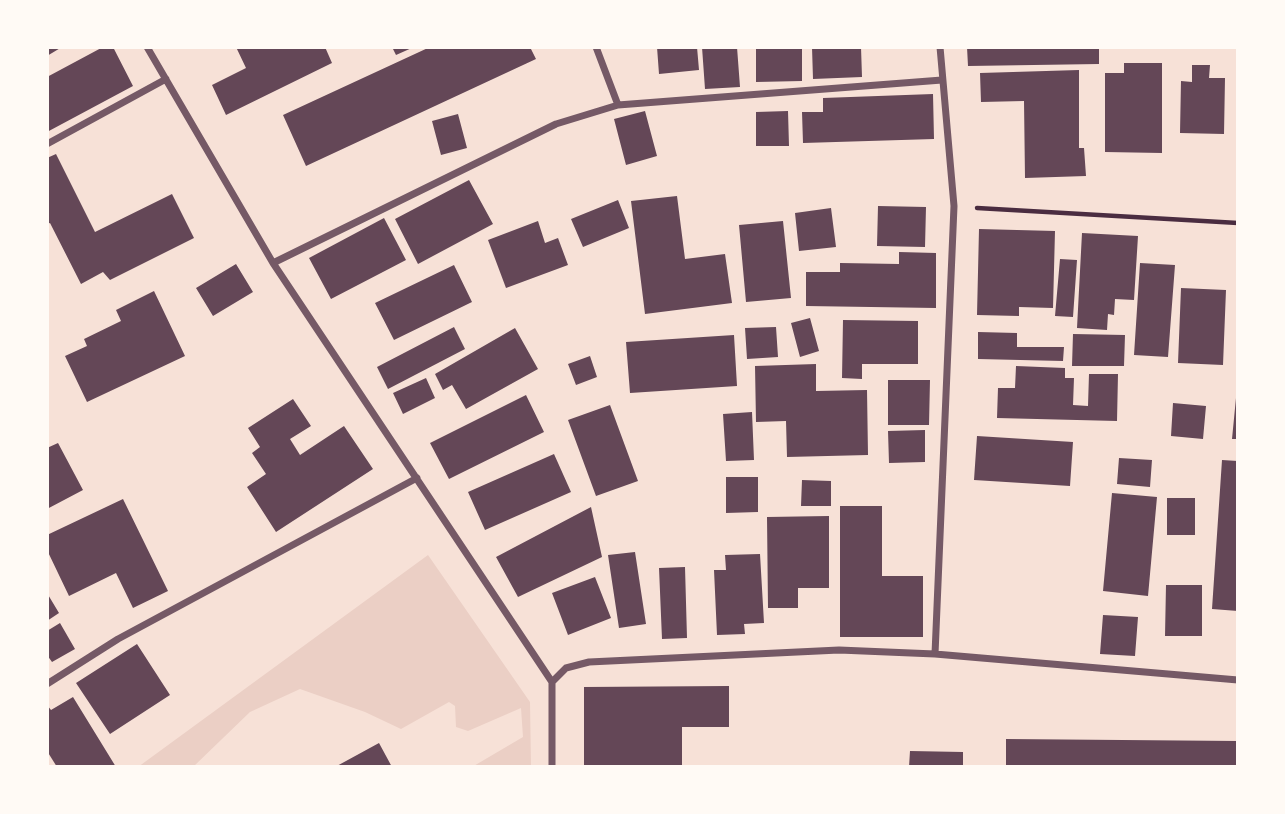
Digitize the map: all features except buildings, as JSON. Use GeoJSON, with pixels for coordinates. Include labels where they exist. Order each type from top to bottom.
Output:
{"type":"FeatureCollection","features":[{"type":"Feature","properties":{"kind":"street"},"geometry":{"type":"LineString","coordinates":[[147,47],[273,263],[552,682],[552,767]]}},
{"type":"Feature","properties":{"kind":"street"},"geometry":{"type":"LineString","coordinates":[[596,47],[618,105]]}},
{"type":"Feature","properties":{"kind":"street"},"geometry":{"type":"LineString","coordinates":[[935,654],[954,206],[940,47]]}},
{"type":"Feature","properties":{"kind":"street"},"geometry":{"type":"LineString","coordinates":[[47,144],[166,79]]}},
{"type":"Feature","properties":{"kind":"street"},"geometry":{"type":"LineString","coordinates":[[273,263],[556,124],[618,105],[942,80]]}},
{"type":"Feature","properties":{"kind":"street"},"geometry":{"type":"LineString","coordinates":[[47,684],[118,639],[417,478]]}},
{"type":"Feature","properties":{"kind":"street"},"geometry":{"type":"LineString","coordinates":[[552,682],[566,668],[589,662],[839,650],[935,654],[1238,680]]}},
{"type":"Feature","properties":{"kind":"path"},"geometry":{"type":"LineString","coordinates":[[954,206],[1238,223]]}},
{"type":"Feature","properties":{"kind":"shaded area"},"geometry":{"type":"Polygon","coordinates":[[[428,555],[530,702],[531,767],[472,767],[523,737],[521,708],[468,731],[456,727],[455,706],[449,702],[401,729],[365,712],[300,689],[250,712],[193,767],[138,767],[428,555]]]}}]}
